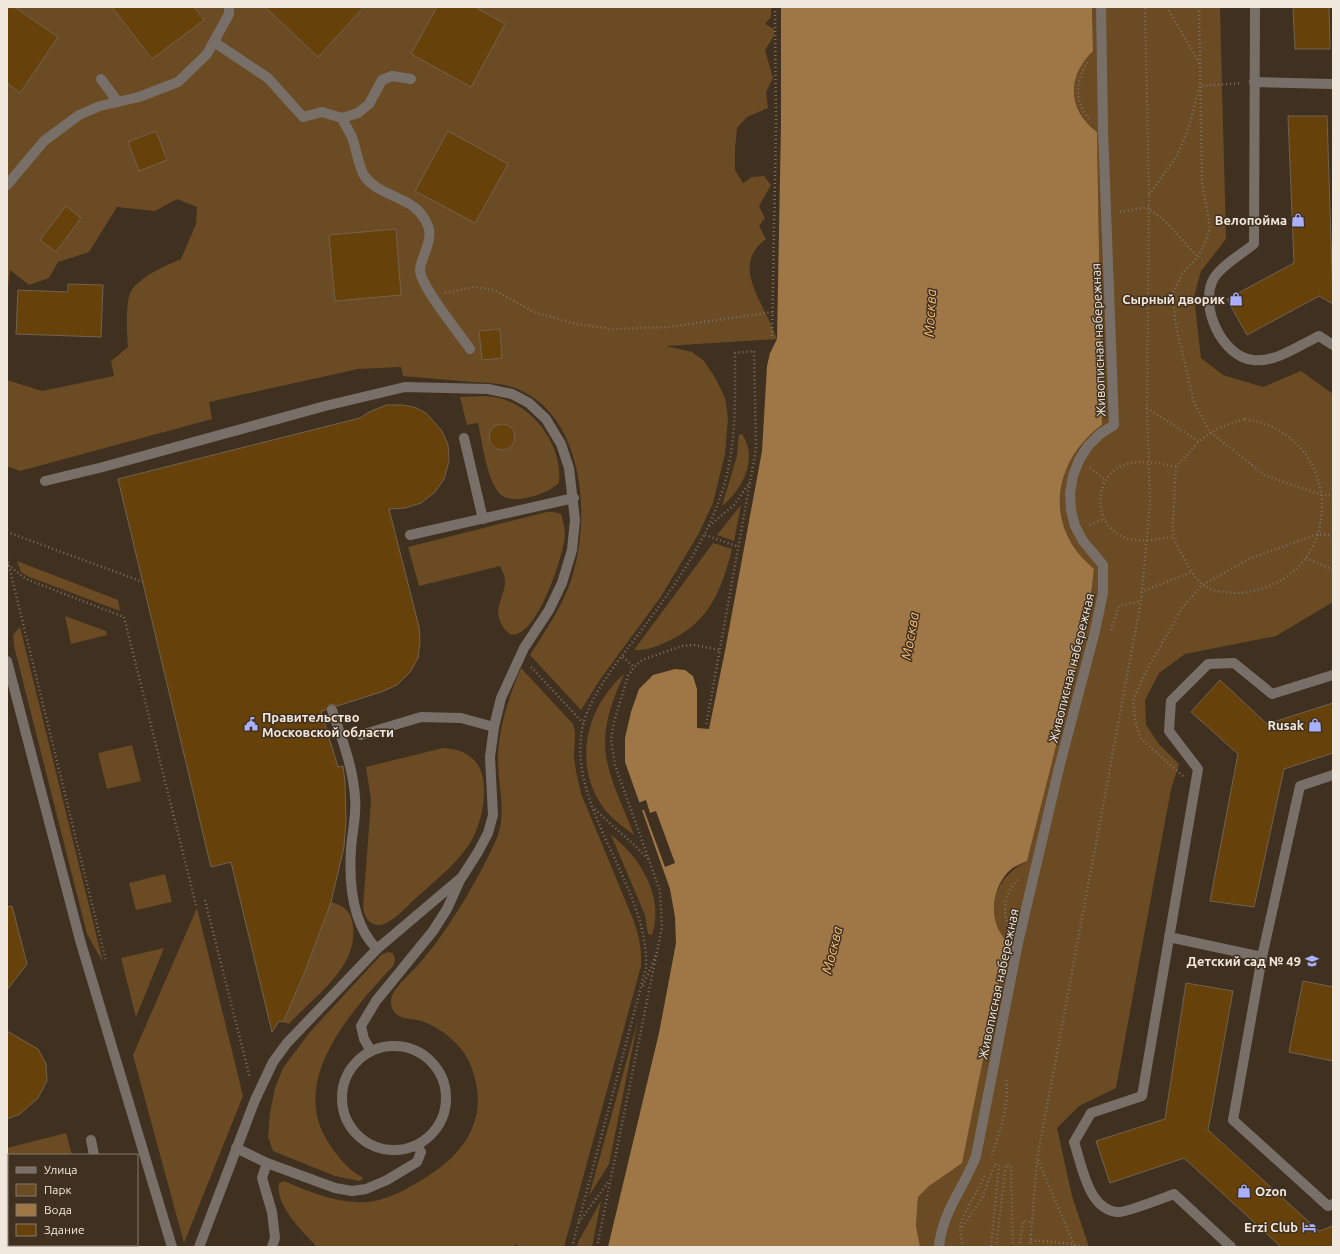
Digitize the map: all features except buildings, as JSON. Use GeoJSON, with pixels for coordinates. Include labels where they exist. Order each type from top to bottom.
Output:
{"type":"FeatureCollection","features":[{"type":"Feature","properties":{"kind":"street"},"geometry":{"type":"LineString","coordinates":[[7,185],[44,141],[79,114],[100,106],[139,97],[178,82],[207,54],[228,14],[229,7]]}},
{"type":"Feature","properties":{"kind":"street","name":"Живописная набережная"},"geometry":{"type":"LineString","coordinates":[[939,1247],[940,1230],[948,1210],[969,1174],[976,1156],[1018,943],[1059,768],[1095,631],[1103,592],[1103,565],[1083,541],[1075,526],[1071,510],[1072,482],[1079,460],[1088,446],[1100,434],[1114,425],[1103,130],[1101,7]]}},
{"type":"Feature","properties":{"kind":"street"},"geometry":{"type":"LineString","coordinates":[[1255,7],[1254,244],[1214,278],[1210,294],[1209,310],[1215,327],[1225,342],[1236,354],[1253,360],[1269,358],[1285,353],[1318,336],[1333,345]]}},
{"type":"Feature","properties":{"kind":"street"},"geometry":{"type":"LineString","coordinates":[[214,42],[268,78],[304,117],[322,112],[342,118],[358,113],[369,104],[382,80],[392,76],[411,79]]}},
{"type":"Feature","properties":{"kind":"street"},"geometry":{"type":"LineString","coordinates":[[101,79],[118,102]]}},
{"type":"Feature","properties":{"kind":"street"},"geometry":{"type":"LineString","coordinates":[[1254,82],[1333,84]]}},
{"type":"Feature","properties":{"kind":"street"},"geometry":{"type":"LineString","coordinates":[[342,118],[352,137],[364,176],[374,185],[414,206],[419,210],[429,228],[427,251],[420,270],[425,284],[432,296],[470,349]]}},
{"type":"Feature","properties":{"kind":"street"},"geometry":{"type":"LineString","coordinates":[[45,481],[103,467],[325,406],[405,387],[488,388],[512,394],[529,403],[546,419],[561,444],[569,468],[574,498],[575,520],[572,550],[562,583],[549,610],[520,655],[501,698],[494,727],[490,757],[493,815],[484,840],[462,876],[447,909],[433,931],[376,1001],[361,1026],[364,1039],[371,1051]]}},
{"type":"Feature","properties":{"kind":"street"},"geometry":{"type":"LineString","coordinates":[[464,438],[483,519]]}},
{"type":"Feature","properties":{"kind":"street"},"geometry":{"type":"LineString","coordinates":[[410,535],[574,498]]}},
{"type":"Feature","properties":{"kind":"street"},"geometry":{"type":"LineString","coordinates":[[7,661],[80,940],[172,1247]]}},
{"type":"Feature","properties":{"kind":"street"},"geometry":{"type":"LineString","coordinates":[[1231,1247],[1174,1194],[1119,1212],[1105,1209],[1092,1196],[1074,1142],[1091,1113],[1142,1096],[1198,769],[1169,730],[1171,701],[1208,664],[1234,663],[1272,694],[1333,675]]}},
{"type":"Feature","properties":{"kind":"street"},"geometry":{"type":"LineString","coordinates":[[332,710],[353,772],[356,799],[351,849],[351,876],[356,910],[364,933],[377,949]]}},
{"type":"Feature","properties":{"kind":"street"},"geometry":{"type":"LineString","coordinates":[[361,735],[421,717],[461,718],[494,727]]}},
{"type":"Feature","properties":{"kind":"street"},"geometry":{"type":"LineString","coordinates":[[1333,775],[1300,786],[1262,957],[1233,1120],[1328,1206],[1333,1204]]}},
{"type":"Feature","properties":{"kind":"street"},"geometry":{"type":"LineString","coordinates":[[199,1247],[236,1148],[273,1062],[287,1043],[377,949],[462,876]]}},
{"type":"Feature","properties":{"kind":"street"},"geometry":{"type":"LineString","coordinates":[[1169,937],[1262,957]]}},
{"type":"Feature","properties":{"kind":"street"},"geometry":{"type":"LineString","coordinates":[[391,1046],[411,1048],[428,1058],[441,1075],[446,1094],[444,1115],[434,1132],[417,1145],[398,1150],[377,1148],[360,1138],[347,1121],[342,1102],[344,1082],[355,1064],[371,1051],[391,1046]]}},
{"type":"Feature","properties":{"kind":"street"},"geometry":{"type":"LineString","coordinates":[[91,1140],[94,1154]]}},
{"type":"Feature","properties":{"kind":"street"},"geometry":{"type":"LineString","coordinates":[[236,1148],[267,1163],[335,1188],[352,1191],[366,1189],[387,1180],[417,1162],[421,1152],[417,1145]]}},
{"type":"Feature","properties":{"kind":"street"},"geometry":{"type":"LineString","coordinates":[[267,1163],[262,1178],[272,1212],[275,1238],[272,1247]]}},
{"type":"Feature","properties":{"kind":"path"},"geometry":{"type":"LineString","coordinates":[[772,336],[776,127],[775,7]]}},
{"type":"Feature","properties":{"kind":"path"},"geometry":{"type":"LineString","coordinates":[[1030,1247],[1037,1160],[1142,601],[1141,592],[1150,503],[1147,408],[1147,207],[1149,195],[1145,7]]}},
{"type":"Feature","properties":{"kind":"path"},"geometry":{"type":"LineString","coordinates":[[1168,7],[1200,64]]}},
{"type":"Feature","properties":{"kind":"path"},"geometry":{"type":"LineString","coordinates":[[1199,7],[1202,182],[1210,227],[1206,241],[1198,257],[1183,272],[1174,293],[1175,322],[1194,402],[1210,432],[1266,476],[1322,495],[1333,495]]}},
{"type":"Feature","properties":{"kind":"path"},"geometry":{"type":"LineString","coordinates":[[1101,51],[1087,62],[1079,79],[1078,88],[1079,101],[1085,114],[1090,121],[1103,130]]}},
{"type":"Feature","properties":{"kind":"path"},"geometry":{"type":"LineString","coordinates":[[1200,86],[1254,82]]}},
{"type":"Feature","properties":{"kind":"path"},"geometry":{"type":"LineString","coordinates":[[1149,195],[1178,154],[1188,129],[1200,86]]}},
{"type":"Feature","properties":{"kind":"path"},"geometry":{"type":"LineString","coordinates":[[1147,207],[1168,224],[1198,257]]}},
{"type":"Feature","properties":{"kind":"path"},"geometry":{"type":"LineString","coordinates":[[1106,215],[1147,207]]}},
{"type":"Feature","properties":{"kind":"path"},"geometry":{"type":"LineString","coordinates":[[432,296],[474,287],[494,290],[534,312],[576,324],[613,330],[669,327],[773,312]]}},
{"type":"Feature","properties":{"kind":"path"},"geometry":{"type":"LineString","coordinates":[[572,1247],[639,996],[646,968],[647,952],[639,917],[594,808],[582,774],[580,754],[584,723],[597,695],[685,570],[705,535],[723,486],[731,455],[734,434],[735,353],[754,351],[756,433],[751,480],[706,726]]}},
{"type":"Feature","properties":{"kind":"path"},"geometry":{"type":"LineString","coordinates":[[1147,408],[1198,441]]}},
{"type":"Feature","properties":{"kind":"path"},"geometry":{"type":"LineString","coordinates":[[1244,419],[1260,422],[1275,428],[1289,437],[1301,448],[1317,475],[1322,495],[1322,522],[1318,534],[1306,558],[1288,576],[1259,590],[1243,593],[1227,592],[1212,590],[1202,585],[1192,572],[1172,537],[1177,467],[1198,441],[1210,432],[1244,419]]}},
{"type":"Feature","properties":{"kind":"path"},"geometry":{"type":"LineString","coordinates":[[1079,460],[1106,480]]}},
{"type":"Feature","properties":{"kind":"path"},"geometry":{"type":"LineString","coordinates":[[1172,537],[1147,541],[1127,538],[1117,534],[1104,519],[1100,499],[1106,480],[1112,472],[1121,466],[1130,463],[1148,462],[1177,467]]}},
{"type":"Feature","properties":{"kind":"path"},"geometry":{"type":"LineString","coordinates":[[708,526],[734,505],[751,480]]}},
{"type":"Feature","properties":{"kind":"path"},"geometry":{"type":"LineString","coordinates":[[7,532],[143,582]]}},
{"type":"Feature","properties":{"kind":"path"},"geometry":{"type":"LineString","coordinates":[[1195,786],[1156,754],[1141,739],[1135,721],[1133,701],[1144,675],[1182,608],[1202,585],[1248,559],[1318,534],[1333,536]]}},
{"type":"Feature","properties":{"kind":"path"},"geometry":{"type":"LineString","coordinates":[[705,535],[739,547]]}},
{"type":"Feature","properties":{"kind":"path"},"geometry":{"type":"LineString","coordinates":[[7,558],[106,961]]}},
{"type":"Feature","properties":{"kind":"path"},"geometry":{"type":"LineString","coordinates":[[1306,558],[1333,570]]}},
{"type":"Feature","properties":{"kind":"path"},"geometry":{"type":"LineString","coordinates":[[8,565],[26,579],[124,618],[196,905]]}},
{"type":"Feature","properties":{"kind":"path"},"geometry":{"type":"LineString","coordinates":[[1141,592],[1192,572]]}},
{"type":"Feature","properties":{"kind":"path"},"geometry":{"type":"LineString","coordinates":[[597,1247],[659,947],[662,908],[660,891],[615,765],[611,739],[622,691],[628,676],[634,667],[651,655],[682,646],[694,645],[720,650]]}},
{"type":"Feature","properties":{"kind":"path"},"geometry":{"type":"LineString","coordinates":[[520,655],[584,723]]}},
{"type":"Feature","properties":{"kind":"path"},"geometry":{"type":"LineString","coordinates":[[623,657],[634,667]]}},
{"type":"Feature","properties":{"kind":"path"},"geometry":{"type":"LineString","coordinates":[[594,808],[611,826],[638,848],[650,861]]}},
{"type":"Feature","properties":{"kind":"path"},"geometry":{"type":"LineString","coordinates":[[204,900],[252,1086]]}},
{"type":"Feature","properties":{"kind":"path"},"geometry":{"type":"LineString","coordinates":[[639,996],[659,947]]}},
{"type":"Feature","properties":{"kind":"path"},"geometry":{"type":"LineString","coordinates":[[1037,1160],[1074,1245]]}},
{"type":"Feature","properties":{"kind":"path"},"geometry":{"type":"LineString","coordinates":[[960,1230],[982,1198],[995,1164],[999,1165],[991,1247]]}},
{"type":"Feature","properties":{"kind":"path"},"geometry":{"type":"LineString","coordinates":[[996,1247],[1006,1165],[1011,1166],[1013,1247]]}},
{"type":"Feature","properties":{"kind":"path"},"geometry":{"type":"LineString","coordinates":[[578,1223],[611,1179]]}},
{"type":"Feature","properties":{"kind":"path"},"geometry":{"type":"LineString","coordinates":[[1019,1247],[1023,1221],[1033,1222]]}},
{"type":"Feature","properties":{"kind":"path"},"geometry":{"type":"LineString","coordinates":[[1031,1240],[1086,1247]]}},
{"type":"Feature","properties":{"kind":"green space"},"geometry":{"type":"Polygon","coordinates":[[[7,7],[771,7],[771,17],[765,24],[774,29],[774,36],[765,50],[773,78],[766,92],[768,108],[747,117],[737,128],[735,170],[743,183],[752,177],[764,176],[771,185],[759,206],[765,218],[759,226],[766,239],[757,247],[752,256],[750,273],[755,292],[777,339],[666,346],[692,352],[704,361],[716,379],[725,398],[728,418],[725,454],[713,503],[699,533],[660,598],[601,678],[581,710],[530,655],[561,604],[569,586],[576,561],[580,533],[581,504],[578,474],[570,446],[557,422],[539,402],[515,388],[505,385],[403,376],[401,367],[358,369],[209,402],[212,419],[20,471],[7,466],[7,380],[42,391],[114,376],[111,361],[128,347],[127,310],[131,291],[147,276],[181,259],[196,224],[197,207],[177,199],[155,211],[117,207],[89,252],[58,262],[49,278],[29,285],[10,270],[7,296],[7,7]]]}},
{"type":"Feature","properties":{"kind":"green space"},"geometry":{"type":"Polygon","coordinates":[[[1092,7],[1220,7],[1226,239],[1201,271],[1194,297],[1201,358],[1223,375],[1263,387],[1301,371],[1333,394],[1333,602],[1276,636],[1185,654],[1159,673],[1145,700],[1146,725],[1159,744],[1179,764],[1171,789],[1116,1088],[1079,1106],[1057,1128],[1072,1196],[1089,1247],[920,1247],[916,1226],[918,1197],[929,1186],[947,1173],[1001,936],[996,925],[994,903],[1001,883],[1017,867],[1027,861],[1088,620],[1094,569],[1079,554],[1068,537],[1062,520],[1060,502],[1062,485],[1067,468],[1076,452],[1088,437],[1102,425],[1097,132],[1087,123],[1080,113],[1074,93],[1078,71],[1093,51],[1092,7]]]}},
{"type":"Feature","properties":{"kind":"green space"},"geometry":{"type":"Polygon","coordinates":[[[486,396],[505,400],[519,407],[530,414],[539,424],[547,434],[553,446],[559,470],[559,483],[543,493],[526,498],[509,499],[498,492],[486,464],[478,423],[467,425],[460,397],[486,396]]]}},
{"type":"Feature","properties":{"kind":"green space"},"geometry":{"type":"Polygon","coordinates":[[[742,434],[747,444],[749,454],[746,473],[736,492],[722,506],[737,456],[739,435],[742,434]]]}},
{"type":"Feature","properties":{"kind":"green space"},"geometry":{"type":"Polygon","coordinates":[[[741,505],[734,541],[717,535],[741,505]]]}},
{"type":"Feature","properties":{"kind":"green space"},"geometry":{"type":"Polygon","coordinates":[[[547,512],[561,514],[564,524],[565,535],[560,560],[547,595],[539,611],[529,625],[520,633],[510,634],[503,627],[499,619],[498,614],[505,581],[500,566],[419,586],[408,547],[547,512]]]}},
{"type":"Feature","properties":{"kind":"green space"},"geometry":{"type":"Polygon","coordinates":[[[713,543],[732,549],[728,565],[717,593],[702,617],[692,627],[679,636],[653,647],[642,650],[634,650],[713,543]]]}},
{"type":"Feature","properties":{"kind":"green space"},"geometry":{"type":"Polygon","coordinates":[[[17,561],[118,600],[120,611],[27,576],[21,572],[17,561]]]}},
{"type":"Feature","properties":{"kind":"green space"},"geometry":{"type":"Polygon","coordinates":[[[65,616],[106,631],[107,635],[71,644],[65,616]]]}},
{"type":"Feature","properties":{"kind":"green space"},"geometry":{"type":"Polygon","coordinates":[[[20,627],[103,962],[87,934],[14,646],[13,635],[20,627]]]}},
{"type":"Feature","properties":{"kind":"green space"},"geometry":{"type":"Polygon","coordinates":[[[521,668],[573,724],[575,736],[574,760],[582,796],[633,919],[641,954],[641,966],[564,1247],[519,1247],[516,1244],[514,1247],[317,1247],[291,1218],[281,1201],[279,1183],[284,1181],[325,1197],[347,1201],[369,1202],[387,1198],[399,1193],[432,1174],[447,1162],[459,1150],[475,1121],[478,1104],[477,1086],[471,1066],[463,1051],[451,1038],[437,1028],[421,1021],[399,1016],[391,1005],[391,1000],[398,986],[430,951],[462,905],[496,840],[502,809],[498,767],[500,734],[512,690],[521,668]]]}},
{"type":"Feature","properties":{"kind":"green space"},"geometry":{"type":"Polygon","coordinates":[[[624,674],[609,714],[605,739],[611,776],[634,835],[620,825],[601,804],[592,787],[586,753],[588,735],[593,718],[611,687],[624,674]]]}},
{"type":"Feature","properties":{"kind":"green space"},"geometry":{"type":"Polygon","coordinates":[[[132,745],[141,781],[107,789],[98,753],[132,745]]]}},
{"type":"Feature","properties":{"kind":"green space"},"geometry":{"type":"Polygon","coordinates":[[[443,748],[456,750],[467,754],[480,768],[484,790],[478,827],[468,846],[444,873],[395,918],[385,924],[373,924],[366,918],[363,908],[371,800],[366,767],[443,748]]]}},
{"type":"Feature","properties":{"kind":"green space"},"geometry":{"type":"Polygon","coordinates":[[[611,835],[622,844],[640,866],[647,879],[655,906],[655,921],[652,935],[648,934],[645,915],[611,835]]]}},
{"type":"Feature","properties":{"kind":"green space"},"geometry":{"type":"Polygon","coordinates":[[[165,874],[172,902],[136,910],[129,883],[165,874]]]}},
{"type":"Feature","properties":{"kind":"green space"},"geometry":{"type":"Polygon","coordinates":[[[331,902],[340,905],[347,910],[351,917],[353,942],[348,956],[332,981],[289,1024],[283,1022],[304,974],[331,902]]]}},
{"type":"Feature","properties":{"kind":"green space"},"geometry":{"type":"Polygon","coordinates":[[[197,908],[243,1096],[184,1243],[133,1055],[197,908]]]}},
{"type":"Feature","properties":{"kind":"green space"},"geometry":{"type":"Polygon","coordinates":[[[164,948],[136,1017],[121,958],[164,948]]]}},
{"type":"Feature","properties":{"kind":"green space"},"geometry":{"type":"Polygon","coordinates":[[[388,952],[393,953],[395,959],[394,965],[361,1002],[331,1046],[320,1070],[316,1094],[318,1118],[328,1142],[343,1162],[362,1177],[363,1179],[359,1181],[335,1176],[273,1151],[268,1137],[270,1113],[275,1088],[283,1068],[310,1032],[381,955],[388,952]]]}},
{"type":"Feature","properties":{"kind":"green space"},"geometry":{"type":"Polygon","coordinates":[[[638,1020],[609,1164],[589,1196],[638,1020]]]}},
{"type":"Feature","properties":{"kind":"green space"},"geometry":{"type":"Polygon","coordinates":[[[66,1133],[72,1154],[8,1154],[8,1246],[96,1247],[7,1247],[7,1148],[66,1133]]]}},
{"type":"Feature","properties":{"kind":"green space"},"geometry":{"type":"Polygon","coordinates":[[[601,1201],[592,1247],[577,1247],[578,1242],[601,1201]]]}},
{"type":"Feature","properties":{"kind":"water","name":"Москва"},"geometry":{"type":"Polygon","coordinates":[[[781,7],[1092,7],[1093,51],[1084,61],[1078,72],[1074,93],[1080,114],[1097,132],[1102,425],[1088,437],[1076,452],[1067,468],[1062,485],[1060,502],[1062,520],[1068,537],[1079,554],[1094,569],[1088,620],[1027,861],[1014,867],[1008,872],[1002,879],[995,897],[994,916],[1001,934],[1007,941],[962,1163],[929,1186],[918,1197],[916,1226],[920,1247],[608,1247],[659,1033],[676,943],[675,917],[670,889],[625,762],[625,738],[631,712],[639,689],[653,675],[675,669],[685,670],[693,676],[697,689],[697,728],[709,729],[762,451],[767,366],[770,353],[777,339],[781,124],[781,7]]]}},
{"type":"Feature","properties":{"kind":"pier"},"geometry":{"type":"Polygon","coordinates":[[[646,800],[650,813],[656,811],[675,863],[665,867],[644,810],[641,810],[638,803],[646,800]]]}},
{"type":"Feature","properties":{"kind":"place","name":"Велопойма"},"geometry":{"type":"Point","coordinates":[1298,220]}},
{"type":"Feature","properties":{"kind":"place","name":"Сырный дворик"},"geometry":{"type":"Point","coordinates":[1236,299]}},
{"type":"Feature","properties":{"kind":"place","name":"Правительство Московской области"},"geometry":{"type":"Point","coordinates":[251,724]}},
{"type":"Feature","properties":{"kind":"place","name":"Rusak"},"geometry":{"type":"Point","coordinates":[1315,725]}},
{"type":"Feature","properties":{"kind":"place","name":"Детский сад № 49"},"geometry":{"type":"Point","coordinates":[1312,961]}},
{"type":"Feature","properties":{"kind":"place","name":"Ozon"},"geometry":{"type":"Point","coordinates":[1244,1191]}},
{"type":"Feature","properties":{"kind":"place","name":"Erzi Club"},"geometry":{"type":"Point","coordinates":[1309,1227]}}]}
